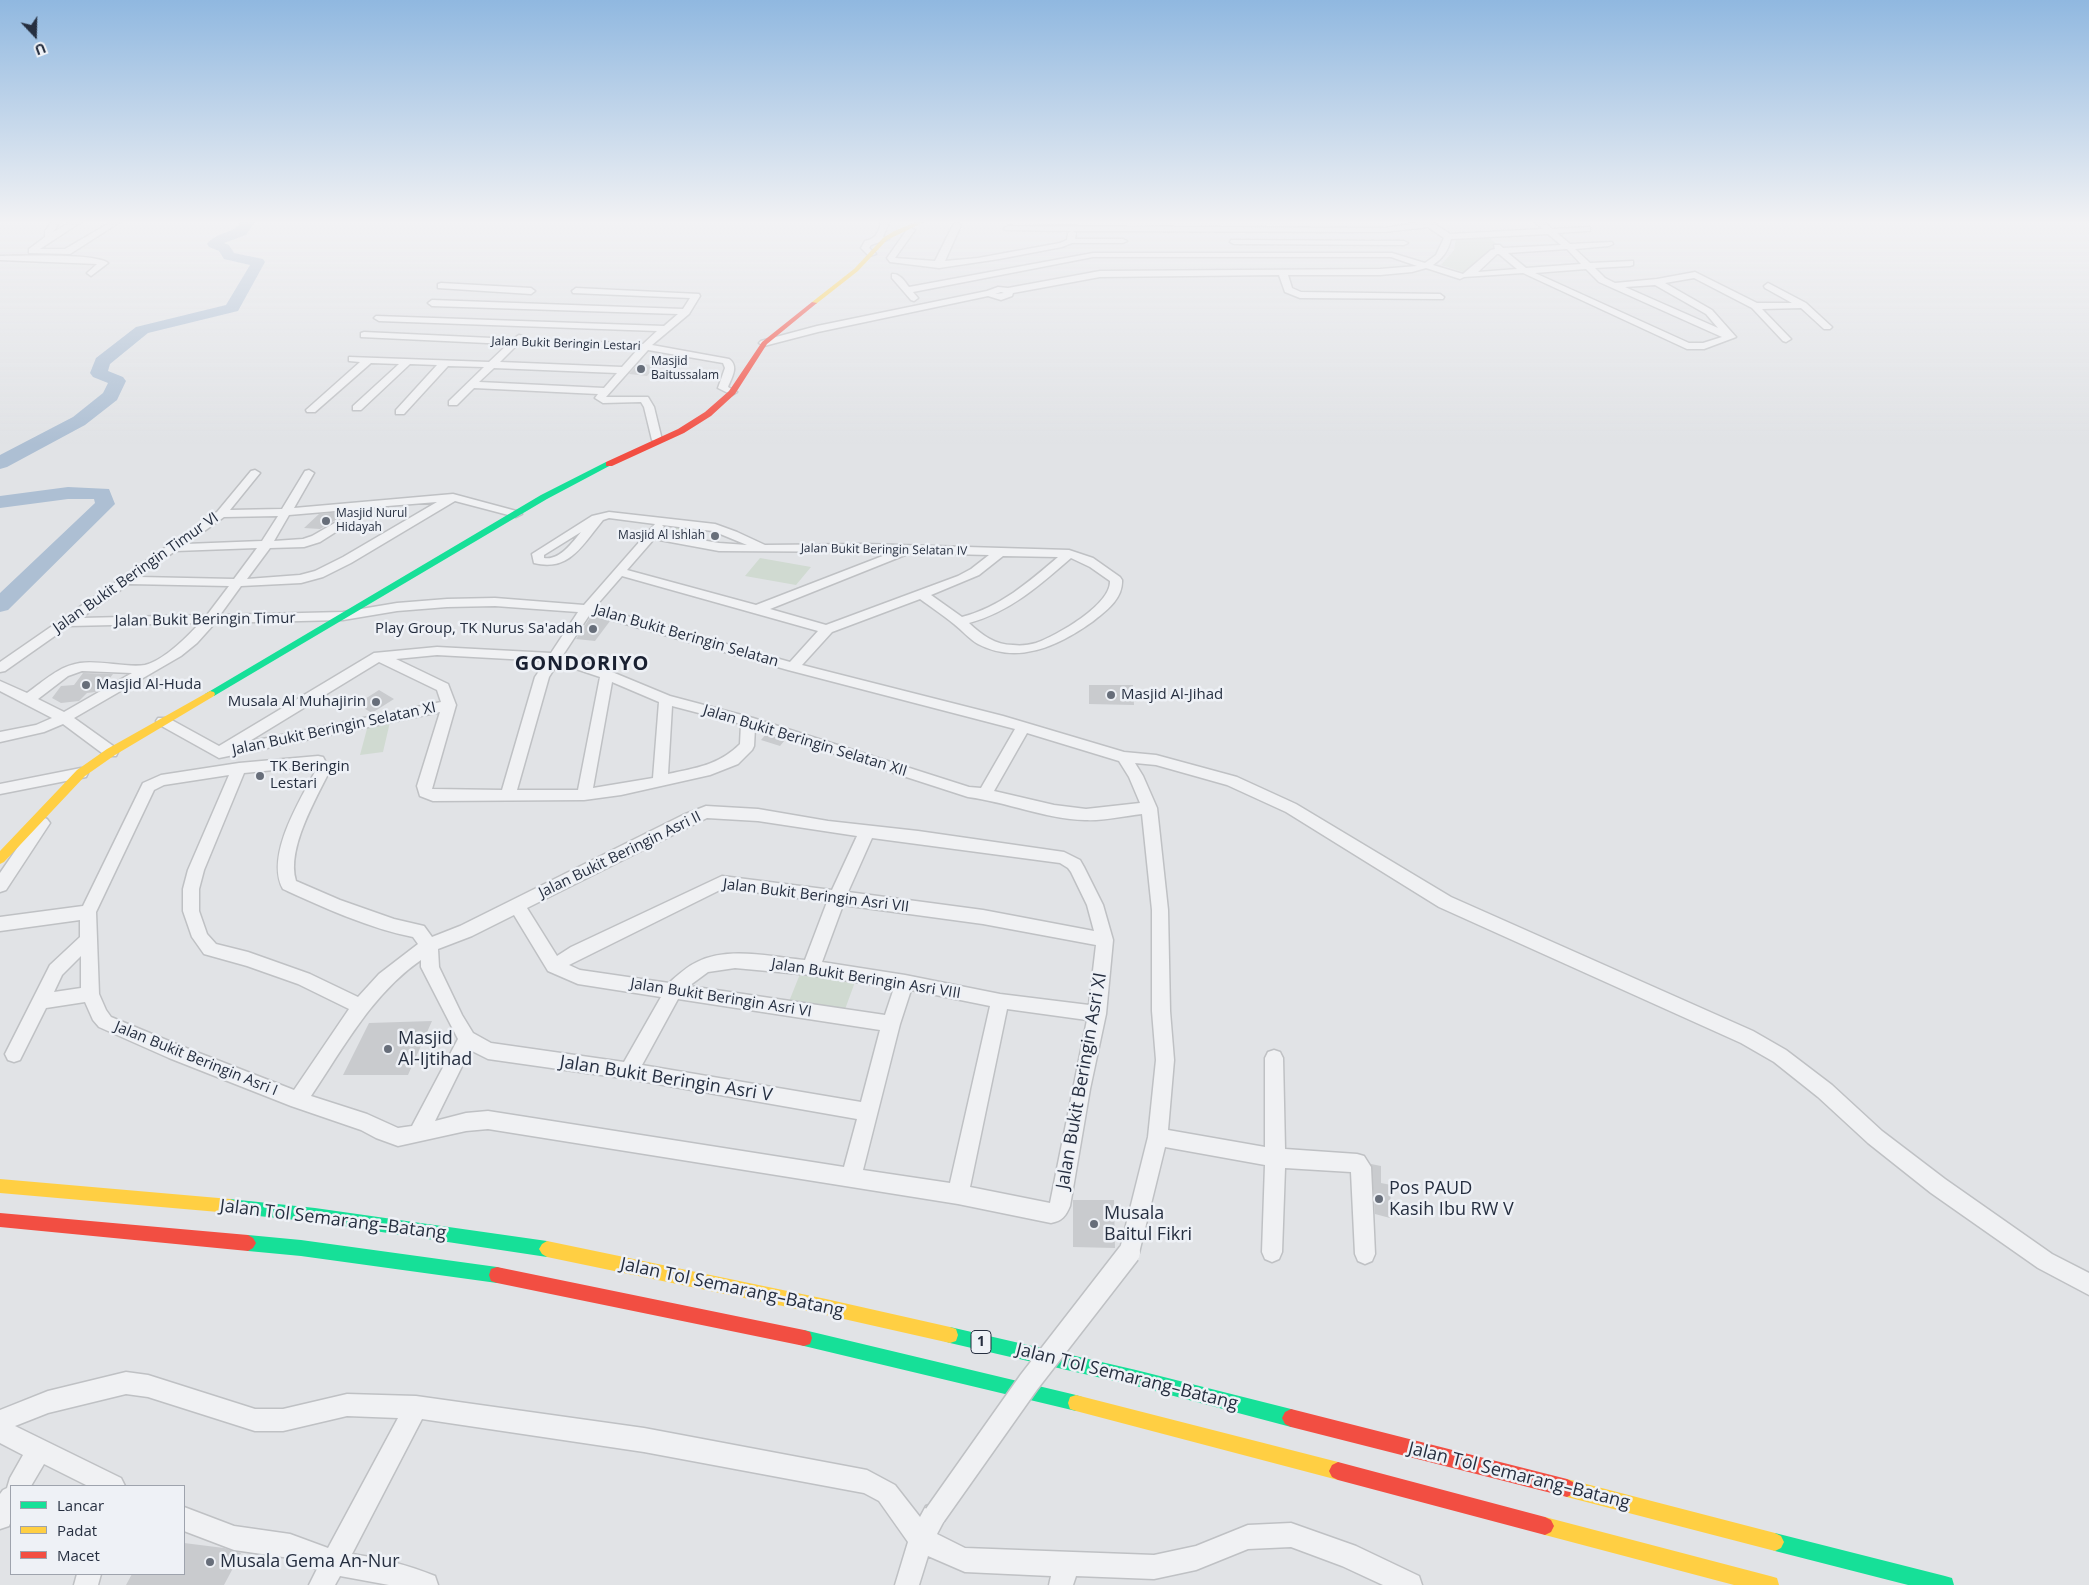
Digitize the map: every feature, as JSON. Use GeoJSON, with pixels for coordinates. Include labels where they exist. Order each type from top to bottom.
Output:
{"type":"FeatureCollection","features":[{"type":"Feature","properties":{"kind":"main road"},"geometry":{"type":"LineString","coordinates":[[0,859],[63,790],[81,773],[111,752],[544,497],[657,440],[681,431],[708,414],[732,392],[762,345],[822,296]]}},
{"type":"Feature","properties":{"kind":"main road","name":"Jalan Tol Semarang–Batang"},"geometry":{"type":"LineString","coordinates":[[0,1186],[107,1194],[315,1215],[538,1247],[836,1309],[1136,1378],[1945,1585]]}},
{"type":"Feature","properties":{"kind":"main road","name":"Jalan Tol Semarang–Batang"},"geometry":{"type":"LineString","coordinates":[[0,1220],[301,1248],[514,1277],[821,1341],[1136,1418],[1770,1585]]}},
{"type":"Feature","properties":{"kind":"street"},"geometry":{"type":"LineString","coordinates":[[489,305],[498,296]]}},
{"type":"Feature","properties":{"kind":"street"},"geometry":{"type":"LineString","coordinates":[[657,440],[649,406],[644,399],[600,400],[605,391],[646,347],[686,312],[696,296]]}},
{"type":"Feature","properties":{"kind":"street"},"geometry":{"type":"LineString","coordinates":[[913,296],[922,307]]}},
{"type":"Feature","properties":{"kind":"street"},"geometry":{"type":"LineString","coordinates":[[762,345],[817,328],[977,296]]}},
{"type":"Feature","properties":{"kind":"street"},"geometry":{"type":"LineString","coordinates":[[762,345],[979,296]]}},
{"type":"Feature","properties":{"kind":"street"},"geometry":{"type":"LineString","coordinates":[[1390,296],[1440,297]]}},
{"type":"Feature","properties":{"kind":"street"},"geometry":{"type":"LineString","coordinates":[[1579,296],[1687,346],[1704,346],[1730,337]]}},
{"type":"Feature","properties":{"kind":"street"},"geometry":{"type":"LineString","coordinates":[[1638,296],[1730,337]]}},
{"type":"Feature","properties":{"kind":"street"},"geometry":{"type":"LineString","coordinates":[[1684,296],[1709,312],[1730,337]]}},
{"type":"Feature","properties":{"kind":"street"},"geometry":{"type":"LineString","coordinates":[[1736,296],[1755,306],[1786,339]]}},
{"type":"Feature","properties":{"kind":"street"},"geometry":{"type":"LineString","coordinates":[[1787,296],[1803,304],[1827,327]]}},
{"type":"Feature","properties":{"kind":"street"},"geometry":{"type":"LineString","coordinates":[[432,303],[686,312]]}},
{"type":"Feature","properties":{"kind":"street"},"geometry":{"type":"LineString","coordinates":[[1755,306],[1803,304]]}},
{"type":"Feature","properties":{"kind":"street"},"geometry":{"type":"LineString","coordinates":[[453,402],[550,307]]}},
{"type":"Feature","properties":{"kind":"street"},"geometry":{"type":"LineString","coordinates":[[380,318],[667,329]]}},
{"type":"Feature","properties":{"kind":"street","name":"Jalan Bukit Beringin Lestari"},"geometry":{"type":"LineString","coordinates":[[364,336],[646,347],[726,361],[729,363],[730,368],[723,388],[732,392]]}},
{"type":"Feature","properties":{"kind":"street"},"geometry":{"type":"LineString","coordinates":[[352,359],[624,370]]}},
{"type":"Feature","properties":{"kind":"street"},"geometry":{"type":"LineString","coordinates":[[312,410],[368,360]]}},
{"type":"Feature","properties":{"kind":"street"},"geometry":{"type":"LineString","coordinates":[[358,408],[406,362]]}},
{"type":"Feature","properties":{"kind":"street"},"geometry":{"type":"LineString","coordinates":[[400,412],[444,364]]}},
{"type":"Feature","properties":{"kind":"street"},"geometry":{"type":"LineString","coordinates":[[471,385],[605,391]]}},
{"type":"Feature","properties":{"kind":"street","name":"Jalan Bukit Beringin Timur VI"},"geometry":{"type":"LineString","coordinates":[[3,666],[221,514],[255,473]]}},
{"type":"Feature","properties":{"kind":"street"},"geometry":{"type":"LineString","coordinates":[[0,737],[39,729],[64,718],[182,648],[210,620],[265,546],[309,473]]}},
{"type":"Feature","properties":{"kind":"street"},"geometry":{"type":"LineString","coordinates":[[221,514],[285,512],[453,497],[516,514]]}},
{"type":"Feature","properties":{"kind":"street"},"geometry":{"type":"LineString","coordinates":[[124,580],[237,583],[301,579],[319,574],[347,560],[453,497]]}},
{"type":"Feature","properties":{"kind":"street"},"geometry":{"type":"LineString","coordinates":[[171,548],[265,546],[304,543],[316,539],[373,505]]}},
{"type":"Feature","properties":{"kind":"street","name":"Jalan Bukit Beringin Selatan IV"},"geometry":{"type":"LineString","coordinates":[[599,517],[622,515],[720,530],[768,549]]}},
{"type":"Feature","properties":{"kind":"street"},"geometry":{"type":"LineString","coordinates":[[599,517],[562,559],[545,562],[538,560],[538,554],[599,517]]}},
{"type":"Feature","properties":{"kind":"street"},"geometry":{"type":"LineString","coordinates":[[664,521],[587,608],[539,685],[508,796],[584,795],[621,790],[710,770],[733,760],[747,746],[748,721]]}},
{"type":"Feature","properties":{"kind":"street","name":"Jalan Bukit Beringin Selatan IV"},"geometry":{"type":"LineString","coordinates":[[650,535],[709,546],[768,549],[865,548],[1069,554]]}},
{"type":"Feature","properties":{"kind":"street"},"geometry":{"type":"LineString","coordinates":[[756,610],[911,550]]}},
{"type":"Feature","properties":{"kind":"street"},"geometry":{"type":"LineString","coordinates":[[794,667],[828,629],[975,572],[1000,552]]}},
{"type":"Feature","properties":{"kind":"street"},"geometry":{"type":"LineString","coordinates":[[921,594],[960,622],[982,641],[1025,651],[1037,648],[1062,636],[1093,615],[1114,593],[1118,586],[1116,580],[1084,558],[1069,554],[1024,592],[1002,607],[979,618],[960,622]]}},
{"type":"Feature","properties":{"kind":"street"},"geometry":{"type":"LineString","coordinates":[[620,572],[828,629]]}},
{"type":"Feature","properties":{"kind":"street","name":"Jalan Bukit Beringin Selatan"},"geometry":{"type":"LineString","coordinates":[[343,616],[397,607],[447,603],[495,602],[587,608],[794,667],[1023,727],[1124,756],[1156,760],[1232,781],[1292,808],[1445,902],[1747,1037],[1780,1056],[1825,1090],[1876,1137],[1938,1186],[2045,1261],[2089,1284]]}},
{"type":"Feature","properties":{"kind":"street","name":"Jalan Bukit Beringin Timur"},"geometry":{"type":"LineString","coordinates":[[66,622],[343,616]]}},
{"type":"Feature","properties":{"kind":"street","name":"Jalan Bukit Beringin Selatan XII"},"geometry":{"type":"LineString","coordinates":[[379,656],[437,651],[555,657],[607,675],[666,700],[748,721],[968,792],[985,794],[1054,811],[1086,815],[1149,808]]}},
{"type":"Feature","properties":{"kind":"street"},"geometry":{"type":"LineString","coordinates":[[163,721],[219,753],[379,656]]}},
{"type":"Feature","properties":{"kind":"street","name":"Jalan Bukit Beringin Selatan XI"},"geometry":{"type":"LineString","coordinates":[[379,656],[443,687],[449,705],[424,786],[425,792],[433,796],[508,796]]}},
{"type":"Feature","properties":{"kind":"street"},"geometry":{"type":"LineString","coordinates":[[29,698],[63,673],[81,667],[146,669]]}},
{"type":"Feature","properties":{"kind":"street"},"geometry":{"type":"LineString","coordinates":[[584,795],[607,675]]}},
{"type":"Feature","properties":{"kind":"street"},"geometry":{"type":"LineString","coordinates":[[3,688],[29,698],[64,718],[111,752]]}},
{"type":"Feature","properties":{"kind":"street"},"geometry":{"type":"LineString","coordinates":[[660,781],[666,700]]}},
{"type":"Feature","properties":{"kind":"street","name":"Jalan Bukit Beringin Selatan XI"},"geometry":{"type":"LineString","coordinates":[[219,753],[449,705]]}},
{"type":"Feature","properties":{"kind":"street"},"geometry":{"type":"LineString","coordinates":[[985,794],[1023,727]]}},
{"type":"Feature","properties":{"kind":"street"},"geometry":{"type":"LineString","coordinates":[[907,1585],[921,1539],[978,1449],[1073,1322],[1129,1254],[1158,1137],[1165,1060],[1161,1011],[1160,910],[1149,808],[1136,776],[1124,756]]}},
{"type":"Feature","properties":{"kind":"street"},"geometry":{"type":"LineString","coordinates":[[360,1006],[304,979],[248,959],[210,949],[200,937],[191,911],[191,888],[196,870],[238,768],[318,761],[323,770],[299,818],[289,848],[286,880],[289,886],[334,905],[393,926],[418,930],[430,946]]}},
{"type":"Feature","properties":{"kind":"street","name":"Jalan Bukit Beringin Asri I"},"geometry":{"type":"LineString","coordinates":[[238,768],[161,780],[148,787],[88,912],[90,994],[99,1015],[110,1024],[298,1100],[367,1123],[383,1132],[398,1137],[466,1122],[488,1120],[851,1176],[958,1194],[1051,1213],[1056,1212],[1060,1206]]}},
{"type":"Feature","properties":{"kind":"street"},"geometry":{"type":"LineString","coordinates":[[0,789],[81,773]]}},
{"type":"Feature","properties":{"kind":"street"},"geometry":{"type":"LineString","coordinates":[[0,886],[63,790]]}},
{"type":"Feature","properties":{"kind":"street","name":"Jalan Bukit Beringin Asri II"},"geometry":{"type":"LineString","coordinates":[[298,1100],[360,1006],[374,989],[395,969],[430,946],[466,931],[688,819],[706,812],[758,815],[828,827],[1049,855],[1069,860],[1078,871]]}},
{"type":"Feature","properties":{"kind":"street"},"geometry":{"type":"LineString","coordinates":[[811,968],[837,898],[867,831]]}},
{"type":"Feature","properties":{"kind":"street","name":"Jalan Bukit Beringin Asri XI"},"geometry":{"type":"LineString","coordinates":[[1060,1206],[1081,1089],[1097,1014],[1105,940],[1095,905],[1078,871]]}},
{"type":"Feature","properties":{"kind":"street","name":"Jalan Bukit Beringin Asri VII"},"geometry":{"type":"LineString","coordinates":[[554,966],[576,952],[722,882],[983,917],[1105,940]]}},
{"type":"Feature","properties":{"kind":"street"},"geometry":{"type":"LineString","coordinates":[[517,906],[554,966]]}},
{"type":"Feature","properties":{"kind":"street"},"geometry":{"type":"LineString","coordinates":[[0,924],[88,912]]}},
{"type":"Feature","properties":{"kind":"street"},"geometry":{"type":"LineString","coordinates":[[14,1054],[62,962],[89,939]]}},
{"type":"Feature","properties":{"kind":"street","name":"Jalan Bukit Beringin Asri V"},"geometry":{"type":"LineString","coordinates":[[430,946],[430,967],[456,1020],[467,1038],[488,1051],[629,1071],[868,1112]]}},
{"type":"Feature","properties":{"kind":"street","name":"Jalan Bukit Beringin Asri VIII"},"geometry":{"type":"LineString","coordinates":[[629,1071],[673,991],[692,973],[704,966],[734,961],[811,968],[905,982],[1000,1001],[1097,1014]]}},
{"type":"Feature","properties":{"kind":"street","name":"Jalan Bukit Beringin Asri VI"},"geometry":{"type":"LineString","coordinates":[[554,966],[578,977],[891,1024]]}},
{"type":"Feature","properties":{"kind":"street"},"geometry":{"type":"LineString","coordinates":[[851,1176],[891,1024],[905,982]]}},
{"type":"Feature","properties":{"kind":"street"},"geometry":{"type":"LineString","coordinates":[[40,1001],[90,994]]}},
{"type":"Feature","properties":{"kind":"street"},"geometry":{"type":"LineString","coordinates":[[958,1194],[1000,1001]]}},
{"type":"Feature","properties":{"kind":"street"},"geometry":{"type":"LineString","coordinates":[[418,1134],[467,1038]]}},
{"type":"Feature","properties":{"kind":"street"},"geometry":{"type":"LineString","coordinates":[[1272,1252],[1275,1158],[1274,1058]]}},
{"type":"Feature","properties":{"kind":"street"},"geometry":{"type":"LineString","coordinates":[[1158,1137],[1275,1158],[1357,1163],[1359,1165],[1365,1254]]}},
{"type":"Feature","properties":{"kind":"street"},"geometry":{"type":"LineString","coordinates":[[0,1420],[48,1402],[100,1388],[126,1384],[148,1386],[256,1420],[283,1420],[347,1405],[416,1407],[644,1440],[866,1482],[887,1493],[921,1539],[965,1560],[1064,1574],[1154,1567],[1196,1558],[1248,1537],[1291,1535],[1347,1555],[1410,1585]]}},
{"type":"Feature","properties":{"kind":"street"},"geometry":{"type":"LineString","coordinates":[[320,1585],[334,1563],[416,1407]]}},
{"type":"Feature","properties":{"kind":"street"},"geometry":{"type":"LineString","coordinates":[[0,1431],[110,1485]]}},
{"type":"Feature","properties":{"kind":"street"},"geometry":{"type":"LineString","coordinates":[[19,1485],[40,1450]]}},
{"type":"Feature","properties":{"kind":"street"},"geometry":{"type":"LineString","coordinates":[[0,1517],[10,1500]]}},
{"type":"Feature","properties":{"kind":"street"},"geometry":{"type":"LineString","coordinates":[[185,1519],[234,1538],[290,1546],[334,1563],[384,1571],[426,1585]]}},
{"type":"Feature","properties":{"kind":"shaded area"},"geometry":{"type":"Polygon","coordinates":[[[677,525],[704,529],[695,539],[668,535],[677,525]]]}},
{"type":"Feature","properties":{"kind":"shaded area"},"geometry":{"type":"Polygon","coordinates":[[[760,558],[811,567],[796,585],[745,576],[760,558]]]}},
{"type":"Feature","properties":{"kind":"shaded area"},"geometry":{"type":"Polygon","coordinates":[[[390,722],[383,752],[360,755],[368,725],[390,722]]]}},
{"type":"Feature","properties":{"kind":"shaded area"},"geometry":{"type":"Polygon","coordinates":[[[800,974],[855,982],[844,1012],[788,1004],[800,974]]]}},
{"type":"Feature","properties":{"kind":"building","name":"Masjid Baitussalam"},"geometry":{"type":"Polygon","coordinates":[[[638,364],[657,365],[647,376],[629,374],[638,364]]]}},
{"type":"Feature","properties":{"kind":"building"},"geometry":{"type":"Polygon","coordinates":[[[348,513],[320,529],[304,528],[319,514],[348,513]]]}},
{"type":"Feature","properties":{"kind":"building","name":"Play Group, TK Nurus Sa'adah"},"geometry":{"type":"Polygon","coordinates":[[[591,616],[610,621],[595,641],[576,639],[591,616]]]}},
{"type":"Feature","properties":{"kind":"building","name":"Masjid Al-Huda"},"geometry":{"type":"Polygon","coordinates":[[[83,673],[113,674],[103,687],[95,692],[87,693],[79,701],[61,703],[52,698],[61,686],[74,685],[83,673]]]}},
{"type":"Feature","properties":{"kind":"building","name":"Masjid Al-Jihad"},"geometry":{"type":"Polygon","coordinates":[[[1089,685],[1133,685],[1134,705],[1089,704],[1089,685]]]}},
{"type":"Feature","properties":{"kind":"building","name":"Musala Al Muhajirin"},"geometry":{"type":"Polygon","coordinates":[[[379,690],[394,699],[372,713],[357,704],[379,690]]]}},
{"type":"Feature","properties":{"kind":"building"},"geometry":{"type":"Polygon","coordinates":[[[766,734],[785,740],[780,746],[761,740],[766,734]]]}},
{"type":"Feature","properties":{"kind":"building","name":"Masjid Al-Ijtihad"},"geometry":{"type":"Polygon","coordinates":[[[432,1021],[408,1075],[343,1075],[369,1023],[432,1021]]]}},
{"type":"Feature","properties":{"kind":"building","name":"Pos PAUD Kasih Ibu RW V"},"geometry":{"type":"Polygon","coordinates":[[[1371,1164],[1381,1166],[1381,1183],[1391,1185],[1390,1218],[1375,1214],[1371,1164]]]}},
{"type":"Feature","properties":{"kind":"building","name":"Musala Baitul Fikri"},"geometry":{"type":"Polygon","coordinates":[[[1073,1200],[1114,1200],[1115,1248],[1073,1247],[1073,1200]]]}},
{"type":"Feature","properties":{"kind":"building","name":"Musala Gema An-Nur"},"geometry":{"type":"Polygon","coordinates":[[[185,1543],[224,1548],[241,1553],[224,1585],[126,1585],[131,1575],[185,1575],[185,1543]]]}},
{"type":"Feature","properties":{"kind":"waterway"},"geometry":{"type":"LineString","coordinates":[[0,463],[79,421],[111,396],[117,381],[99,373],[102,362],[142,330],[232,308],[239,296]]}},
{"type":"Feature","properties":{"kind":"waterway"},"geometry":{"type":"LineString","coordinates":[[0,502],[68,493],[102,493],[105,504],[0,605]]}},
{"type":"Feature","properties":{"kind":"traffic: fast"},"geometry":{"type":"LineString","coordinates":[[210,694],[544,497],[609,464]]}},
{"type":"Feature","properties":{"kind":"traffic: fast"},"geometry":{"type":"LineString","coordinates":[[230,1206],[315,1215],[547,1249]]}},
{"type":"Feature","properties":{"kind":"traffic: fast"},"geometry":{"type":"LineString","coordinates":[[248,1243],[301,1248],[497,1275]]}},
{"type":"Feature","properties":{"kind":"traffic: fast"},"geometry":{"type":"LineString","coordinates":[[950,1335],[1136,1378],[1291,1418]]}},
{"type":"Feature","properties":{"kind":"traffic: fast"},"geometry":{"type":"LineString","coordinates":[[804,1338],[1076,1403]]}},
{"type":"Feature","properties":{"kind":"traffic: fast"},"geometry":{"type":"LineString","coordinates":[[1775,1542],[1945,1585]]}},
{"type":"Feature","properties":{"kind":"traffic: slow"},"geometry":{"type":"LineString","coordinates":[[814,303],[823,296]]}},
{"type":"Feature","properties":{"kind":"traffic: slow"},"geometry":{"type":"LineString","coordinates":[[0,859],[81,773],[111,752],[210,694]]}},
{"type":"Feature","properties":{"kind":"traffic: slow"},"geometry":{"type":"LineString","coordinates":[[0,1186],[230,1206]]}},
{"type":"Feature","properties":{"kind":"traffic: slow"},"geometry":{"type":"LineString","coordinates":[[547,1249],[826,1307],[950,1335]]}},
{"type":"Feature","properties":{"kind":"traffic: slow"},"geometry":{"type":"LineString","coordinates":[[1076,1403],[1338,1471]]}},
{"type":"Feature","properties":{"kind":"traffic: slow"},"geometry":{"type":"LineString","coordinates":[[1567,1488],[1775,1542]]}},
{"type":"Feature","properties":{"kind":"traffic: slow"},"geometry":{"type":"LineString","coordinates":[[1545,1526],[1770,1585]]}},
{"type":"Feature","properties":{"kind":"traffic: jam"},"geometry":{"type":"LineString","coordinates":[[609,464],[681,431],[708,414],[732,392],[764,343],[814,303]]}},
{"type":"Feature","properties":{"kind":"traffic: jam"},"geometry":{"type":"LineString","coordinates":[[0,1220],[248,1243]]}},
{"type":"Feature","properties":{"kind":"traffic: jam"},"geometry":{"type":"LineString","coordinates":[[497,1275],[804,1338]]}},
{"type":"Feature","properties":{"kind":"traffic: jam"},"geometry":{"type":"LineString","coordinates":[[1291,1418],[1567,1488]]}},
{"type":"Feature","properties":{"kind":"traffic: jam"},"geometry":{"type":"LineString","coordinates":[[1338,1471],[1545,1526]]}},
{"type":"Feature","properties":{"kind":"place","name":"Masjid Baitussalam"},"geometry":{"type":"Point","coordinates":[641,369]}},
{"type":"Feature","properties":{"kind":"place","name":"Masjid Nurul Hidayah"},"geometry":{"type":"Point","coordinates":[326,521]}},
{"type":"Feature","properties":{"kind":"place","name":"Masjid Al Ishlah"},"geometry":{"type":"Point","coordinates":[715,536]}},
{"type":"Feature","properties":{"kind":"place","name":"Play Group, TK Nurus Sa'adah"},"geometry":{"type":"Point","coordinates":[593,629]}},
{"type":"Feature","properties":{"kind":"place","name":"Masjid Al-Huda"},"geometry":{"type":"Point","coordinates":[86,685]}},
{"type":"Feature","properties":{"kind":"place","name":"Masjid Al-Jihad"},"geometry":{"type":"Point","coordinates":[1111,695]}},
{"type":"Feature","properties":{"kind":"place","name":"Musala Al Muhajirin"},"geometry":{"type":"Point","coordinates":[376,702]}},
{"type":"Feature","properties":{"kind":"place","name":"TK Beringin Lestari"},"geometry":{"type":"Point","coordinates":[260,776]}},
{"type":"Feature","properties":{"kind":"place","name":"Masjid Al-Ijtihad"},"geometry":{"type":"Point","coordinates":[388,1049]}},
{"type":"Feature","properties":{"kind":"place","name":"Pos PAUD Kasih Ibu RW V"},"geometry":{"type":"Point","coordinates":[1379,1199]}},
{"type":"Feature","properties":{"kind":"place","name":"Musala Baitul Fikri"},"geometry":{"type":"Point","coordinates":[1094,1224]}},
{"type":"Feature","properties":{"kind":"place","name":"Musala Gema An-Nur"},"geometry":{"type":"Point","coordinates":[210,1562]}},
{"type":"Feature","properties":{"kind":"district","name":"GONDORIYO"},"geometry":{"type":"Point","coordinates":[582,664]}}]}
